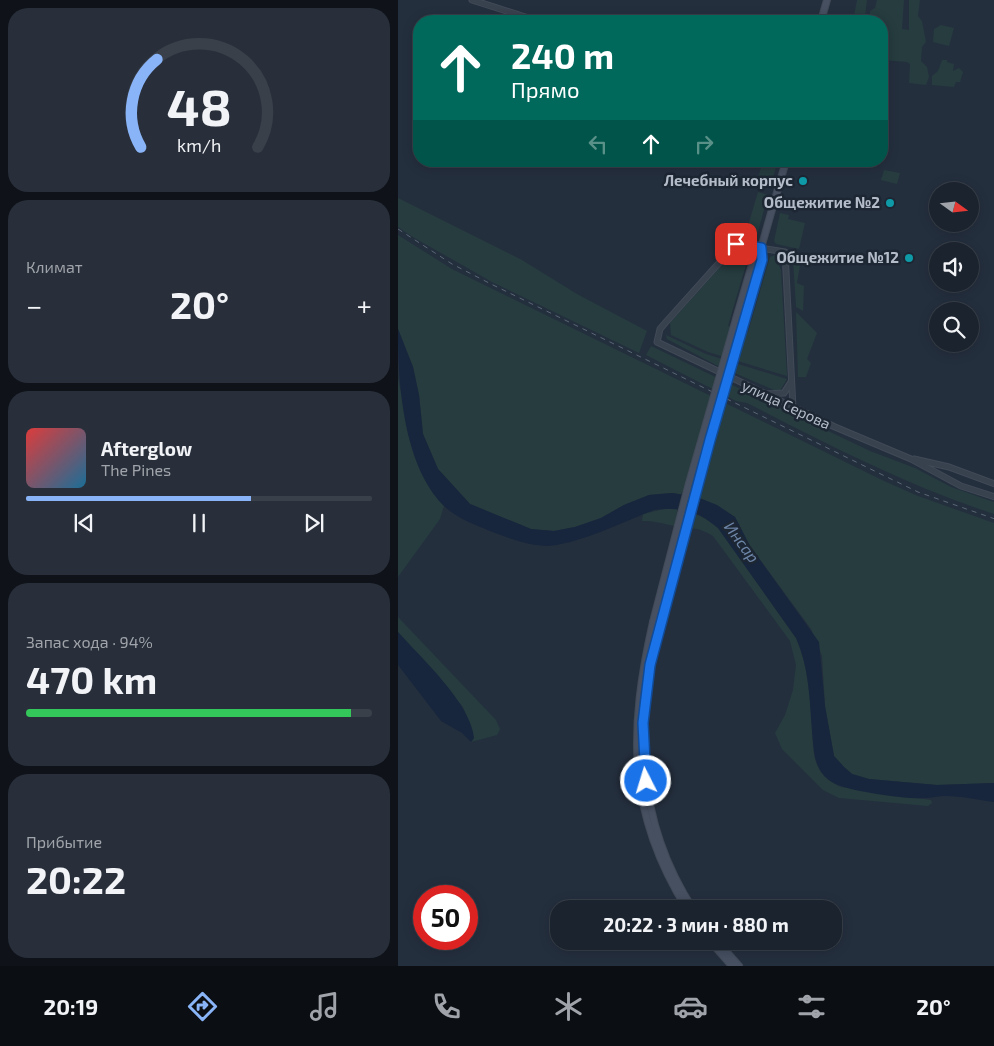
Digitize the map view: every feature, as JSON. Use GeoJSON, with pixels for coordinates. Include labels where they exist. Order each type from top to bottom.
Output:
{"type":"FeatureCollection","features":[{"type":"Feature","properties":{"kind":"main road"},"geometry":{"type":"LineString","coordinates":[[823,15],[827,0]]}},
{"type":"Feature","properties":{"kind":"main road"},"geometry":{"type":"LineString","coordinates":[[682,900],[658,853],[649,828],[640,783],[636,736],[640,679],[682,508],[754,258],[761,248],[784,167]]}},
{"type":"Feature","properties":{"kind":"main road"},"geometry":{"type":"LineString","coordinates":[[688,900],[660,840],[646,781],[643,740],[644,702],[650,665],[696,491],[762,260],[761,248]]}},
{"type":"Feature","properties":{"kind":"main road"},"geometry":{"type":"LineString","coordinates":[[718,950],[732,966]]}},
{"type":"Feature","properties":{"kind":"main road"},"geometry":{"type":"LineString","coordinates":[[725,950],[739,966]]}},
{"type":"Feature","properties":{"kind":"street"},"geometry":{"type":"LineString","coordinates":[[472,0],[519,15]]}},
{"type":"Feature","properties":{"kind":"street","name":"улица Серова"},"geometry":{"type":"LineString","coordinates":[[761,248],[736,244],[660,329],[657,342],[762,394],[911,459],[938,475],[978,493],[994,497]]}},
{"type":"Feature","properties":{"kind":"street"},"geometry":{"type":"LineString","coordinates":[[761,248],[785,252],[793,408]]}},
{"type":"Feature","properties":{"kind":"street"},"geometry":{"type":"LineString","coordinates":[[762,394],[784,393],[792,379]]}},
{"type":"Feature","properties":{"kind":"street"},"geometry":{"type":"LineString","coordinates":[[792,393],[796,404],[806,414]]}},
{"type":"Feature","properties":{"kind":"street","name":"улица Серова"},"geometry":{"type":"LineString","coordinates":[[911,459],[949,467],[992,482]]}},
{"type":"Feature","properties":{"kind":"street"},"geometry":{"type":"LineString","coordinates":[[978,493],[987,493],[992,482]]}},
{"type":"Feature","properties":{"kind":"green space"},"geometry":{"type":"Polygon","coordinates":[[[857,0],[867,0],[865,15],[854,15],[857,0]]]}},
{"type":"Feature","properties":{"kind":"green space"},"geometry":{"type":"Polygon","coordinates":[[[877,0],[904,0],[902,29],[909,30],[909,0],[920,0],[918,16],[922,21],[926,42],[922,47],[921,61],[927,67],[929,77],[926,85],[909,83],[910,64],[907,62],[888,60],[888,15],[870,15],[870,11],[875,8],[877,0]]]}},
{"type":"Feature","properties":{"kind":"green space"},"geometry":{"type":"Polygon","coordinates":[[[941,25],[954,28],[949,46],[933,42],[934,29],[941,25]]]}},
{"type":"Feature","properties":{"kind":"green space"},"geometry":{"type":"Polygon","coordinates":[[[942,60],[947,60],[947,62],[954,64],[953,71],[959,68],[963,72],[960,82],[956,82],[954,87],[932,85],[932,76],[938,71],[942,60]]]}},
{"type":"Feature","properties":{"kind":"green space"},"geometry":{"type":"Polygon","coordinates":[[[761,167],[776,167],[771,184],[757,181],[761,167]]]}},
{"type":"Feature","properties":{"kind":"green space"},"geometry":{"type":"Polygon","coordinates":[[[884,170],[900,173],[897,184],[881,180],[884,170]]]}},
{"type":"Feature","properties":{"kind":"green space"},"geometry":{"type":"Polygon","coordinates":[[[758,192],[768,195],[756,239],[751,242],[744,239],[758,192]]]}},
{"type":"Feature","properties":{"kind":"green space"},"geometry":{"type":"Polygon","coordinates":[[[398,198],[522,260],[577,294],[647,331],[639,353],[492,282],[411,236],[398,227],[398,198]]]}},
{"type":"Feature","properties":{"kind":"green space"},"geometry":{"type":"Polygon","coordinates":[[[780,213],[789,215],[788,219],[805,223],[799,249],[776,244],[774,241],[780,213]]]}},
{"type":"Feature","properties":{"kind":"green space"},"geometry":{"type":"Polygon","coordinates":[[[398,235],[452,269],[882,480],[918,496],[994,523],[994,783],[937,785],[869,779],[852,774],[844,767],[834,756],[825,706],[822,656],[811,629],[750,546],[735,517],[697,497],[672,493],[649,495],[624,505],[601,518],[575,527],[554,531],[531,529],[470,504],[438,469],[423,434],[419,395],[413,367],[398,329],[398,235]]]}},
{"type":"Feature","properties":{"kind":"green space"},"geometry":{"type":"Polygon","coordinates":[[[739,251],[746,252],[748,258],[728,326],[748,332],[770,257],[775,255],[781,270],[787,376],[708,352],[671,335],[670,323],[728,258],[739,251]]]}},
{"type":"Feature","properties":{"kind":"green space"},"geometry":{"type":"Polygon","coordinates":[[[793,260],[801,260],[797,283],[804,286],[803,311],[796,307],[793,260]]]}},
{"type":"Feature","properties":{"kind":"green space"},"geometry":{"type":"Polygon","coordinates":[[[796,312],[817,333],[807,359],[811,363],[806,377],[798,377],[796,312]]]}},
{"type":"Feature","properties":{"kind":"green space"},"geometry":{"type":"Polygon","coordinates":[[[666,335],[706,354],[787,379],[780,391],[774,390],[716,365],[667,339],[666,335]]]}},
{"type":"Feature","properties":{"kind":"green space"},"geometry":{"type":"Polygon","coordinates":[[[651,346],[870,451],[915,468],[951,487],[994,502],[994,514],[930,491],[838,449],[747,403],[736,401],[646,355],[651,346]]]}},
{"type":"Feature","properties":{"kind":"green space"},"geometry":{"type":"Polygon","coordinates":[[[398,377],[410,441],[431,488],[444,506],[440,519],[398,577],[398,377]]]}},
{"type":"Feature","properties":{"kind":"green space"},"geometry":{"type":"Polygon","coordinates":[[[668,508],[695,514],[718,528],[796,638],[808,680],[813,746],[818,767],[822,774],[831,782],[841,787],[931,800],[932,803],[928,806],[839,798],[823,790],[782,749],[775,733],[785,715],[793,690],[796,665],[790,641],[713,536],[697,529],[642,521],[643,514],[668,508]]]}},
{"type":"Feature","properties":{"kind":"green space"},"geometry":{"type":"Polygon","coordinates":[[[398,617],[496,720],[500,729],[497,735],[471,742],[474,738],[463,707],[398,632],[398,617]]]}},
{"type":"Feature","properties":{"kind":"water","name":"Инсар"},"geometry":{"type":"Polygon","coordinates":[[[398,329],[413,367],[419,395],[423,434],[438,469],[470,504],[531,529],[554,531],[575,527],[601,518],[624,505],[649,495],[672,493],[697,497],[717,505],[735,517],[750,546],[819,642],[825,706],[834,756],[844,767],[852,774],[869,779],[937,785],[994,783],[994,802],[951,796],[917,798],[876,794],[847,788],[829,780],[817,763],[812,735],[805,665],[796,638],[718,528],[703,517],[681,510],[654,510],[585,538],[545,546],[524,543],[503,536],[454,514],[444,506],[430,489],[411,446],[399,374],[398,329]]]}},
{"type":"Feature","properties":{"kind":"water"},"geometry":{"type":"Polygon","coordinates":[[[398,632],[455,696],[471,724],[474,738],[471,742],[462,733],[441,721],[398,665],[398,632]]]}},
{"type":"Feature","properties":{"kind":"pier"},"geometry":{"type":"Polygon","coordinates":[[[682,492],[700,495],[694,515],[677,512],[682,492]]]}},
{"type":"Feature","properties":{"kind":"railway"},"geometry":{"type":"LineString","coordinates":[[398,229],[452,264],[491,284],[891,479],[918,492],[995,519]]}},
{"type":"Feature","properties":{"kind":"place","name":"Лечебный корпус"},"geometry":{"type":"Point","coordinates":[803,181]}},
{"type":"Feature","properties":{"kind":"place","name":"Общежитие №2"},"geometry":{"type":"Point","coordinates":[890,203]}},
{"type":"Feature","properties":{"kind":"place","name":"Общежитие №12"},"geometry":{"type":"Point","coordinates":[909,258]}},
{"type":"Feature","properties":{"kind":"route"},"geometry":{"type":"LineString","coordinates":[[646,781],[643,723],[650,665],[693,500],[762,260],[761,248],[736,244]]}}]}
